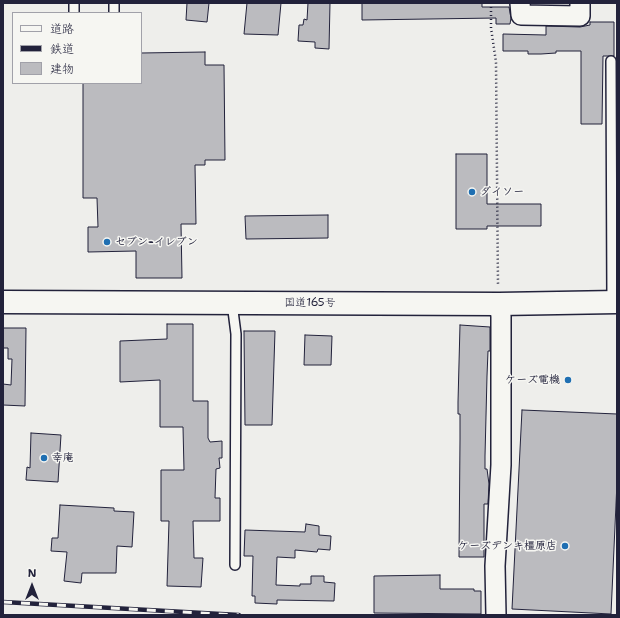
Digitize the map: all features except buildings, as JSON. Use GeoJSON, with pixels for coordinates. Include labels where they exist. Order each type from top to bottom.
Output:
{"type":"FeatureCollection","features":[{"type":"Feature","properties":{"kind":"highway","name":"国道165号"},"geometry":{"type":"LineString","coordinates":[[3,302],[499,304],[614,302]]}},
{"type":"Feature","properties":{"kind":"street"},"geometry":{"type":"LineString","coordinates":[[520,3],[521,15],[580,16],[580,3]]}},
{"type":"Feature","properties":{"kind":"street"},"geometry":{"type":"LineString","coordinates":[[496,615],[495,566],[501,465],[501,316],[499,304]]}},
{"type":"Feature","properties":{"kind":"lane"},"geometry":{"type":"LineString","coordinates":[[611,61],[614,302]]}},
{"type":"Feature","properties":{"kind":"lane"},"geometry":{"type":"LineString","coordinates":[[232,304],[236,334],[236,565]]}},
{"type":"Feature","properties":{"kind":"path"},"geometry":{"type":"LineString","coordinates":[[491,3],[491,28],[496,62],[496,208],[499,304]]}},
{"type":"Feature","properties":{"kind":"railway"},"geometry":{"type":"LineString","coordinates":[[3,602],[239,615]]}},
{"type":"Feature","properties":{"kind":"place","name":"ダイソー"},"geometry":{"type":"Point","coordinates":[472,192]}},
{"type":"Feature","properties":{"kind":"place","name":"セブン-イレブン"},"geometry":{"type":"Point","coordinates":[107,242]}},
{"type":"Feature","properties":{"kind":"place","name":"ケーズ電機"},"geometry":{"type":"Point","coordinates":[568,380]}},
{"type":"Feature","properties":{"kind":"place","name":"幸庵"},"geometry":{"type":"Point","coordinates":[44,458]}},
{"type":"Feature","properties":{"kind":"place","name":"ケーズデンキ橿原店"},"geometry":{"type":"Point","coordinates":[565,546]}}]}
